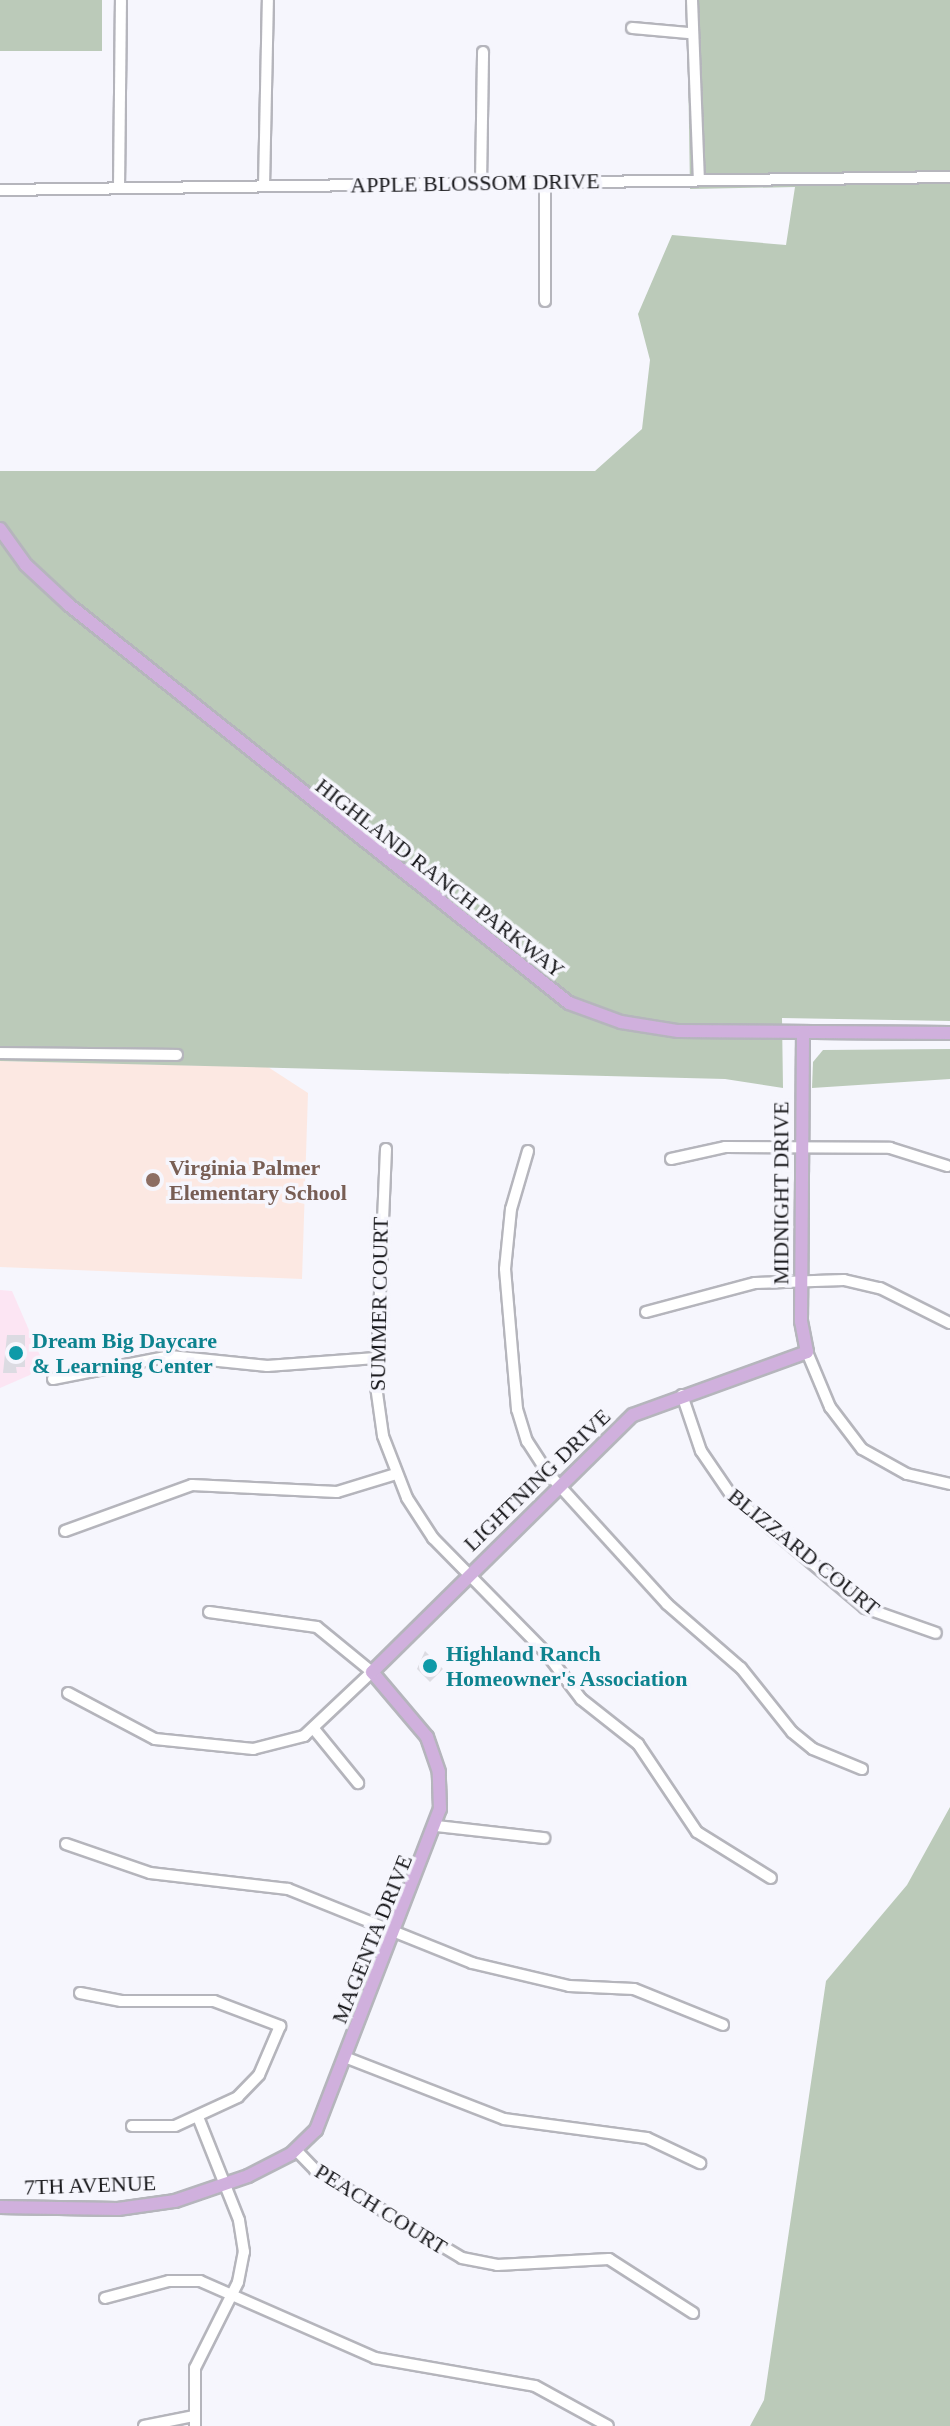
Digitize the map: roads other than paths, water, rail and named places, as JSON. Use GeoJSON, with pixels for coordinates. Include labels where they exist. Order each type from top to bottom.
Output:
{"type":"FeatureCollection","features":[{"type":"Feature","properties":{"kind":"main road","name":"HIGHLAND RANCH PARKWAY"},"geometry":{"type":"LineString","coordinates":[[0,529],[32,572],[69,605],[553,994],[642,1027],[950,1033]]}},
{"type":"Feature","properties":{"kind":"main road","name":"MIDNIGHT DRIVE"},"geometry":{"type":"LineString","coordinates":[[803,1032],[801,1280],[807,1352]]}},
{"type":"Feature","properties":{"kind":"main road","name":"LIGHTNING DRIVE"},"geometry":{"type":"LineString","coordinates":[[372,1672],[625,1421],[682,1395],[807,1352]]}},
{"type":"Feature","properties":{"kind":"main road","name":"MAGENTA DRIVE"},"geometry":{"type":"LineString","coordinates":[[226,2186],[296,2150],[323,2117],[437,1826],[439,1772],[427,1737],[372,1672]]}},
{"type":"Feature","properties":{"kind":"main road","name":"7TH AVENUE"},"geometry":{"type":"LineString","coordinates":[[0,2207],[147,2206],[226,2186]]}},
{"type":"Feature","properties":{"kind":"street"},"geometry":{"type":"LineString","coordinates":[[119,188],[121,0]]}},
{"type":"Feature","properties":{"kind":"street"},"geometry":{"type":"LineString","coordinates":[[264,186],[268,0]]}},
{"type":"Feature","properties":{"kind":"street"},"geometry":{"type":"LineString","coordinates":[[692,0],[689,33],[699,180]]}},
{"type":"Feature","properties":{"kind":"street"},"geometry":{"type":"LineString","coordinates":[[632,28],[689,33]]}},
{"type":"Feature","properties":{"kind":"street"},"geometry":{"type":"LineString","coordinates":[[481,183],[483,52]]}},
{"type":"Feature","properties":{"kind":"street","name":"APPLE BLOSSOM DRIVE"},"geometry":{"type":"LineString","coordinates":[[0,190],[950,177]]}},
{"type":"Feature","properties":{"kind":"street"},"geometry":{"type":"LineString","coordinates":[[545,182],[545,301]]}},
{"type":"Feature","properties":{"kind":"street"},"geometry":{"type":"LineString","coordinates":[[0,1053],[177,1055]]}},
{"type":"Feature","properties":{"kind":"street"},"geometry":{"type":"LineString","coordinates":[[671,1159],[725,1147],[890,1148],[947,1166]]}},
{"type":"Feature","properties":{"kind":"street","name":"SUMMER COURT"},"geometry":{"type":"LineString","coordinates":[[386,1149],[376,1358],[378,1412],[396,1474],[419,1517],[469,1575],[546,1653],[581,1699],[638,1744],[697,1832],[771,1878]]}},
{"type":"Feature","properties":{"kind":"street"},"geometry":{"type":"LineString","coordinates":[[528,1151],[511,1209],[506,1299],[522,1426],[559,1485],[667,1604],[741,1668],[792,1732],[813,1749],[862,1769]]}},
{"type":"Feature","properties":{"kind":"street"},"geometry":{"type":"LineString","coordinates":[[646,1312],[755,1283],[801,1280],[871,1285],[950,1323]]}},
{"type":"Feature","properties":{"kind":"street"},"geometry":{"type":"LineString","coordinates":[[807,1352],[830,1407],[862,1449],[907,1474],[950,1484]]}},
{"type":"Feature","properties":{"kind":"street"},"geometry":{"type":"LineString","coordinates":[[53,1379],[170,1356],[267,1366],[376,1358]]}},
{"type":"Feature","properties":{"kind":"street","name":"BLIZZARD COURT"},"geometry":{"type":"LineString","coordinates":[[682,1395],[701,1451],[731,1495],[865,1608],[936,1633]]}},
{"type":"Feature","properties":{"kind":"street"},"geometry":{"type":"LineString","coordinates":[[65,1531],[192,1485],[337,1492],[396,1474]]}},
{"type":"Feature","properties":{"kind":"street"},"geometry":{"type":"LineString","coordinates":[[68,1693],[132,1731],[201,1748],[277,1746],[314,1729],[372,1672],[317,1627],[209,1612]]}},
{"type":"Feature","properties":{"kind":"street"},"geometry":{"type":"LineString","coordinates":[[314,1729],[358,1783]]}},
{"type":"Feature","properties":{"kind":"street"},"geometry":{"type":"LineString","coordinates":[[437,1826],[544,1838]]}},
{"type":"Feature","properties":{"kind":"street"},"geometry":{"type":"LineString","coordinates":[[66,1844],[150,1873],[288,1889],[472,1963],[555,1983],[653,1993],[723,2025]]}},
{"type":"Feature","properties":{"kind":"street"},"geometry":{"type":"LineString","coordinates":[[80,1993],[121,2001],[214,2001],[280,2026],[249,2087],[198,2117],[162,2129],[132,2126]]}},
{"type":"Feature","properties":{"kind":"street"},"geometry":{"type":"LineString","coordinates":[[347,2058],[504,2119],[636,2136],[700,2163]]}},
{"type":"Feature","properties":{"kind":"street"},"geometry":{"type":"LineString","coordinates":[[144,2426],[194,2421],[195,2368],[233,2294],[243,2235],[198,2117]]}},
{"type":"Feature","properties":{"kind":"street","name":"PEACH COURT"},"geometry":{"type":"LineString","coordinates":[[296,2150],[315,2170],[462,2258],[497,2265],[609,2259],[693,2313]]}},
{"type":"Feature","properties":{"kind":"street"},"geometry":{"type":"LineString","coordinates":[[105,2298],[184,2280],[233,2294],[397,2365],[535,2386],[608,2426]]}},
{"type":"Feature","properties":{"kind":"place","name":"Virginia Palmer Elementary School"},"geometry":{"type":"Point","coordinates":[153,1180]}},
{"type":"Feature","properties":{"kind":"place","name":"Dream Big Daycare & Learning Center"},"geometry":{"type":"Point","coordinates":[16,1353]}},
{"type":"Feature","properties":{"kind":"place","name":"Highland Ranch Homeowner's Association"},"geometry":{"type":"Point","coordinates":[430,1666]}}]}
